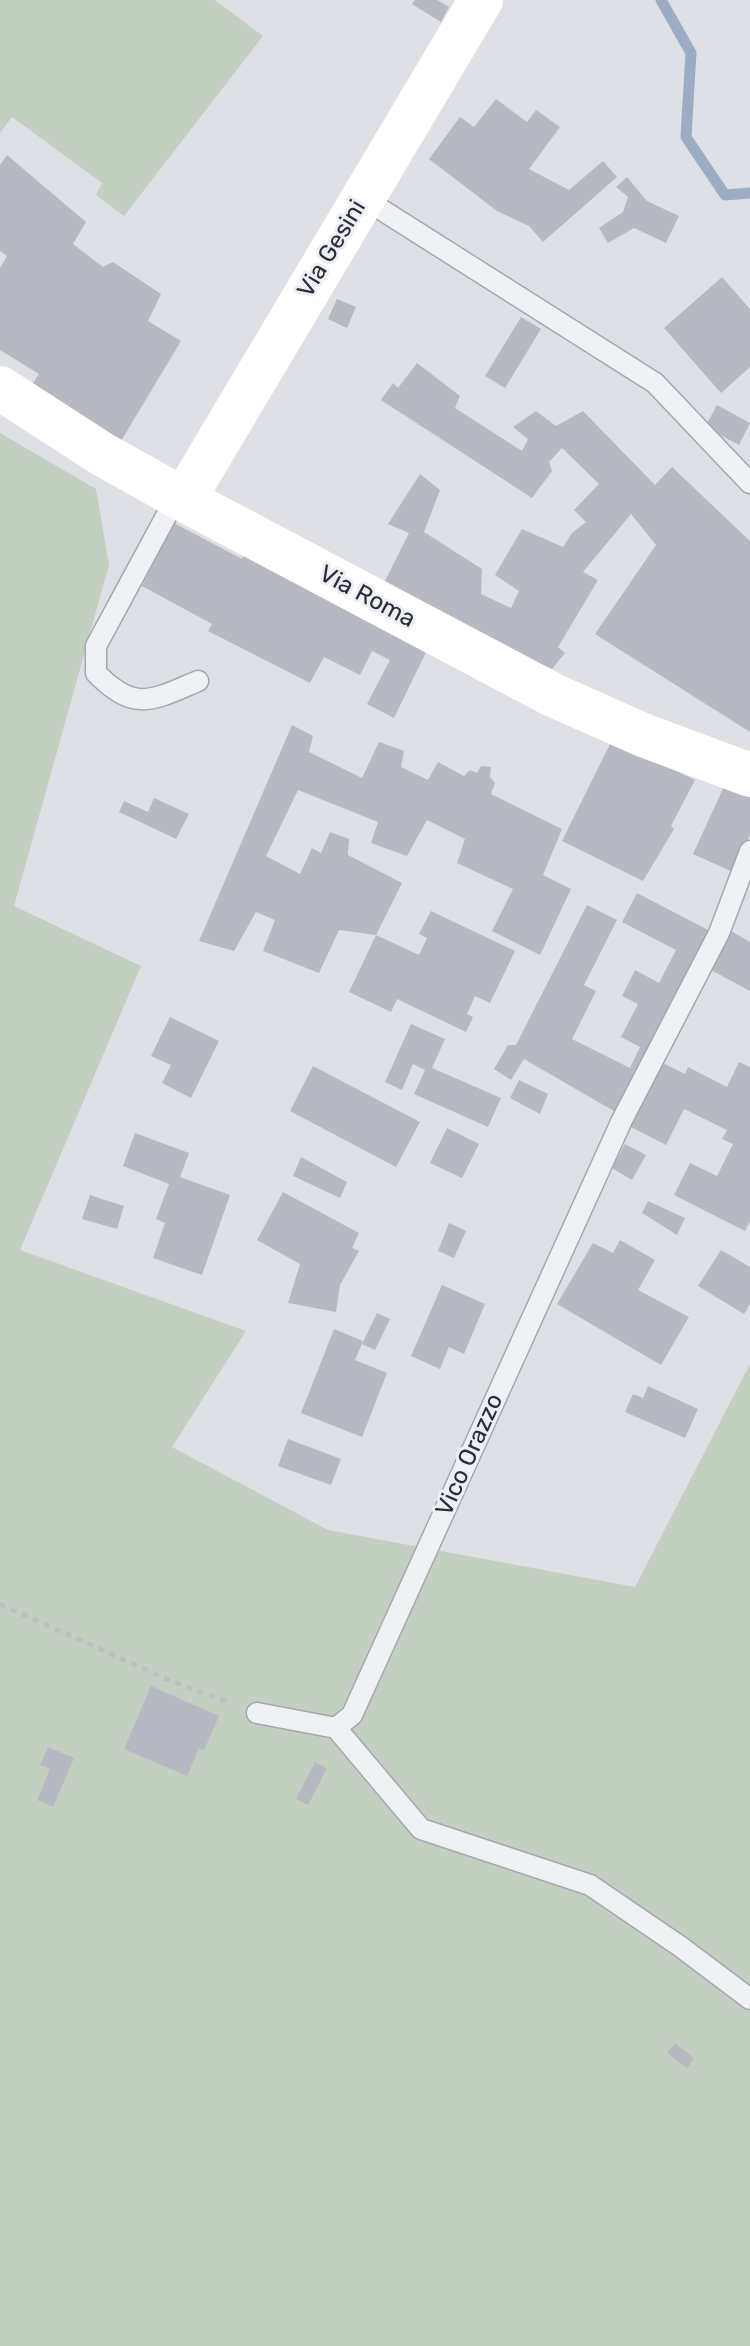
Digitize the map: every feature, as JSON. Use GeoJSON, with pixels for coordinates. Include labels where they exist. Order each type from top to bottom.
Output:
{"type":"FeatureCollection","features":[{"type":"Feature","properties":{"kind":"street","name":"Via Gesini"},"geometry":{"type":"LineString","coordinates":[[181,498],[480,1]]}},
{"type":"Feature","properties":{"kind":"street","name":"Via Roma"},"geometry":{"type":"LineString","coordinates":[[0,388],[102,454],[181,498],[553,695],[643,735],[750,775]]}},
{"type":"Feature","properties":{"kind":"lane"},"geometry":{"type":"LineString","coordinates":[[363,198],[655,383],[750,483]]}},
{"type":"Feature","properties":{"kind":"lane"},"geometry":{"type":"LineString","coordinates":[[181,498],[96,646],[96,673],[111,689],[130,699],[150,701],[198,681]]}},
{"type":"Feature","properties":{"kind":"lane","name":"Vico Orazzo"},"geometry":{"type":"LineString","coordinates":[[336,1728],[352,1715],[622,1120],[719,933],[750,851]]}},
{"type":"Feature","properties":{"kind":"lane"},"geometry":{"type":"LineString","coordinates":[[257,1713],[336,1728],[421,1829],[590,1885],[750,1999]]}},
{"type":"Feature","properties":{"kind":"path"},"geometry":{"type":"LineString","coordinates":[[0,1604],[166,1679],[257,1713]]}},
{"type":"Feature","properties":{"kind":"green space"},"geometry":{"type":"Polygon","coordinates":[[[0,0],[215,0],[263,36],[124,216],[96,195],[102,183],[12,117],[0,133],[0,0]]]}},
{"type":"Feature","properties":{"kind":"green space"},"geometry":{"type":"Polygon","coordinates":[[[0,433],[96,489],[109,565],[14,906],[141,966],[20,1250],[246,1331],[172,1447],[328,1530],[635,1587],[750,1364],[750,2346],[0,2346],[0,433]]]}},
{"type":"Feature","properties":{"kind":"building"},"geometry":{"type":"Polygon","coordinates":[[[415,0],[437,0],[449,7],[441,22],[412,4],[415,0]]]}},
{"type":"Feature","properties":{"kind":"building"},"geometry":{"type":"Polygon","coordinates":[[[496,99],[527,122],[536,110],[560,127],[529,169],[569,190],[603,161],[617,177],[543,242],[529,226],[497,211],[429,159],[460,117],[474,127],[496,99]]]}},
{"type":"Feature","properties":{"kind":"building"},"geometry":{"type":"Polygon","coordinates":[[[7,155],[86,222],[73,244],[103,267],[113,262],[161,294],[148,321],[181,341],[118,446],[28,391],[39,374],[0,350],[0,268],[7,256],[0,251],[0,165],[7,155]]]}},
{"type":"Feature","properties":{"kind":"building"},"geometry":{"type":"Polygon","coordinates":[[[627,177],[647,201],[679,216],[666,243],[634,228],[608,243],[599,228],[623,212],[628,197],[616,187],[627,177]]]}},
{"type":"Feature","properties":{"kind":"building"},"geometry":{"type":"Polygon","coordinates":[[[722,277],[750,309],[750,367],[721,393],[664,328],[722,277]]]}},
{"type":"Feature","properties":{"kind":"building"},"geometry":{"type":"Polygon","coordinates":[[[337,299],[356,307],[347,328],[328,319],[337,299]]]}},
{"type":"Feature","properties":{"kind":"building"},"geometry":{"type":"Polygon","coordinates":[[[521,317],[541,329],[505,388],[485,376],[521,317]]]}},
{"type":"Feature","properties":{"kind":"building"},"geometry":{"type":"Polygon","coordinates":[[[417,363],[460,396],[455,408],[522,451],[528,439],[513,427],[536,411],[556,426],[583,411],[655,485],[672,467],[750,541],[750,732],[595,634],[656,545],[631,514],[583,572],[598,580],[558,647],[565,653],[552,669],[487,643],[382,587],[409,533],[388,524],[420,474],[440,490],[424,532],[482,569],[481,594],[511,608],[519,591],[495,575],[522,529],[563,547],[572,533],[586,522],[574,510],[599,484],[562,448],[549,462],[552,471],[532,498],[381,400],[393,383],[398,388],[417,363]]]}},
{"type":"Feature","properties":{"kind":"building"},"geometry":{"type":"Polygon","coordinates":[[[717,405],[750,423],[739,445],[705,427],[717,405]]]}},
{"type":"Feature","properties":{"kind":"building"},"geometry":{"type":"Polygon","coordinates":[[[174,523],[242,559],[247,551],[430,644],[394,718],[367,704],[390,660],[372,651],[360,675],[324,657],[310,683],[208,631],[212,624],[142,586],[174,523]]]}},
{"type":"Feature","properties":{"kind":"building"},"geometry":{"type":"Polygon","coordinates":[[[292,725],[313,736],[309,752],[362,778],[379,742],[404,751],[401,767],[428,780],[438,762],[464,776],[470,770],[477,773],[481,766],[491,767],[490,777],[495,783],[491,794],[562,829],[543,875],[571,889],[540,955],[492,931],[513,889],[457,863],[465,839],[427,820],[407,856],[371,843],[378,822],[298,790],[266,856],[300,874],[312,848],[321,853],[330,832],[349,839],[348,855],[402,883],[376,935],[339,930],[319,973],[263,951],[275,920],[256,912],[234,951],[199,941],[292,725]]]}},
{"type":"Feature","properties":{"kind":"building"},"geometry":{"type":"Polygon","coordinates":[[[612,740],[695,780],[671,826],[674,829],[643,881],[562,841],[612,740]]]}},
{"type":"Feature","properties":{"kind":"building"},"geometry":{"type":"Polygon","coordinates":[[[727,780],[750,791],[750,835],[733,872],[693,854],[727,780]]]}},
{"type":"Feature","properties":{"kind":"building"},"geometry":{"type":"Polygon","coordinates":[[[154,798],[189,814],[176,839],[119,812],[124,801],[148,812],[154,798]]]}},
{"type":"Feature","properties":{"kind":"building"},"geometry":{"type":"Polygon","coordinates":[[[637,893],[712,932],[619,1114],[524,1059],[511,1080],[494,1069],[508,1045],[516,1045],[587,905],[617,920],[584,985],[596,991],[572,1039],[630,1068],[640,1047],[621,1037],[638,1004],[622,996],[635,970],[659,983],[676,950],[622,922],[637,893]]]}},
{"type":"Feature","properties":{"kind":"building"},"geometry":{"type":"Polygon","coordinates":[[[431,911],[515,951],[490,1003],[475,996],[467,1014],[473,1017],[466,1032],[397,999],[391,1012],[349,992],[376,935],[419,955],[427,938],[419,934],[431,911]]]}},
{"type":"Feature","properties":{"kind":"building"},"geometry":{"type":"Polygon","coordinates":[[[731,931],[750,942],[750,991],[711,970],[731,931]]]}},
{"type":"Feature","properties":{"kind":"building"},"geometry":{"type":"Polygon","coordinates":[[[170,1017],[219,1041],[191,1098],[162,1083],[171,1065],[151,1056],[170,1017]]]}},
{"type":"Feature","properties":{"kind":"building"},"geometry":{"type":"Polygon","coordinates":[[[411,1024],[445,1039],[432,1068],[501,1098],[488,1127],[414,1094],[425,1070],[413,1064],[402,1090],[385,1082],[411,1024]]]}},
{"type":"Feature","properties":{"kind":"building"},"geometry":{"type":"Polygon","coordinates":[[[661,1062],[685,1074],[688,1067],[727,1087],[739,1062],[750,1067],[750,1221],[745,1231],[674,1195],[690,1163],[717,1176],[733,1144],[722,1139],[727,1130],[684,1109],[666,1145],[629,1126],[661,1062]]]}},
{"type":"Feature","properties":{"kind":"building"},"geometry":{"type":"Polygon","coordinates":[[[313,1066],[420,1122],[396,1167],[290,1111],[313,1066]]]}},
{"type":"Feature","properties":{"kind":"building"},"geometry":{"type":"Polygon","coordinates":[[[519,1080],[548,1094],[540,1114],[510,1098],[519,1080]]]}},
{"type":"Feature","properties":{"kind":"building"},"geometry":{"type":"Polygon","coordinates":[[[447,1128],[479,1144],[462,1178],[430,1163],[447,1128]]]}},
{"type":"Feature","properties":{"kind":"building"},"geometry":{"type":"Polygon","coordinates":[[[135,1133],[189,1153],[180,1177],[230,1195],[202,1275],[153,1258],[165,1223],[156,1219],[169,1184],[123,1166],[135,1133]]]}},
{"type":"Feature","properties":{"kind":"building"},"geometry":{"type":"Polygon","coordinates":[[[625,1144],[646,1155],[632,1180],[612,1168],[625,1144]]]}},
{"type":"Feature","properties":{"kind":"building"},"geometry":{"type":"Polygon","coordinates":[[[301,1157],[347,1182],[340,1198],[293,1176],[301,1157]]]}},
{"type":"Feature","properties":{"kind":"building"},"geometry":{"type":"Polygon","coordinates":[[[283,1192],[359,1233],[352,1248],[359,1251],[340,1285],[336,1312],[288,1303],[300,1264],[257,1240],[283,1192]]]}},
{"type":"Feature","properties":{"kind":"building"},"geometry":{"type":"Polygon","coordinates":[[[90,1195],[124,1206],[117,1229],[82,1219],[90,1195]]]}},
{"type":"Feature","properties":{"kind":"building"},"geometry":{"type":"Polygon","coordinates":[[[648,1201],[685,1218],[677,1235],[642,1213],[648,1201]]]}},
{"type":"Feature","properties":{"kind":"building"},"geometry":{"type":"Polygon","coordinates":[[[449,1223],[466,1231],[454,1258],[438,1251],[449,1223]]]}},
{"type":"Feature","properties":{"kind":"building"},"geometry":{"type":"Polygon","coordinates":[[[620,1240],[655,1260],[638,1290],[689,1317],[661,1365],[557,1304],[593,1243],[613,1253],[620,1240]]]}},
{"type":"Feature","properties":{"kind":"building"},"geometry":{"type":"Polygon","coordinates":[[[721,1250],[750,1267],[750,1304],[744,1314],[698,1286],[721,1250]]]}},
{"type":"Feature","properties":{"kind":"building"},"geometry":{"type":"Polygon","coordinates":[[[442,1285],[485,1304],[464,1354],[449,1347],[440,1369],[411,1356],[442,1285]]]}},
{"type":"Feature","properties":{"kind":"building"},"geometry":{"type":"Polygon","coordinates":[[[377,1313],[390,1319],[375,1350],[362,1344],[377,1313]]]}},
{"type":"Feature","properties":{"kind":"building"},"geometry":{"type":"Polygon","coordinates":[[[334,1329],[363,1341],[355,1360],[387,1373],[362,1437],[301,1413],[334,1329]]]}},
{"type":"Feature","properties":{"kind":"building"},"geometry":{"type":"Polygon","coordinates":[[[648,1386],[698,1409],[685,1438],[625,1412],[633,1394],[643,1398],[648,1386]]]}},
{"type":"Feature","properties":{"kind":"building"},"geometry":{"type":"Polygon","coordinates":[[[288,1439],[341,1459],[331,1485],[278,1466],[288,1439]]]}},
{"type":"Feature","properties":{"kind":"building"},"geometry":{"type":"Polygon","coordinates":[[[151,1686],[219,1716],[204,1750],[199,1748],[187,1776],[124,1749],[151,1686]]]}},
{"type":"Feature","properties":{"kind":"building"},"geometry":{"type":"Polygon","coordinates":[[[48,1747],[74,1758],[53,1807],[37,1800],[50,1769],[40,1765],[48,1747]]]}},
{"type":"Feature","properties":{"kind":"building"},"geometry":{"type":"Polygon","coordinates":[[[315,1762],[327,1768],[308,1805],[296,1799],[315,1762]]]}},
{"type":"Feature","properties":{"kind":"building"},"geometry":{"type":"Polygon","coordinates":[[[675,2043],[694,2058],[687,2068],[667,2053],[675,2043]]]}},
{"type":"Feature","properties":{"kind":"waterway"},"geometry":{"type":"LineString","coordinates":[[661,0],[691,53],[686,137],[725,195],[750,193]]}}]}
